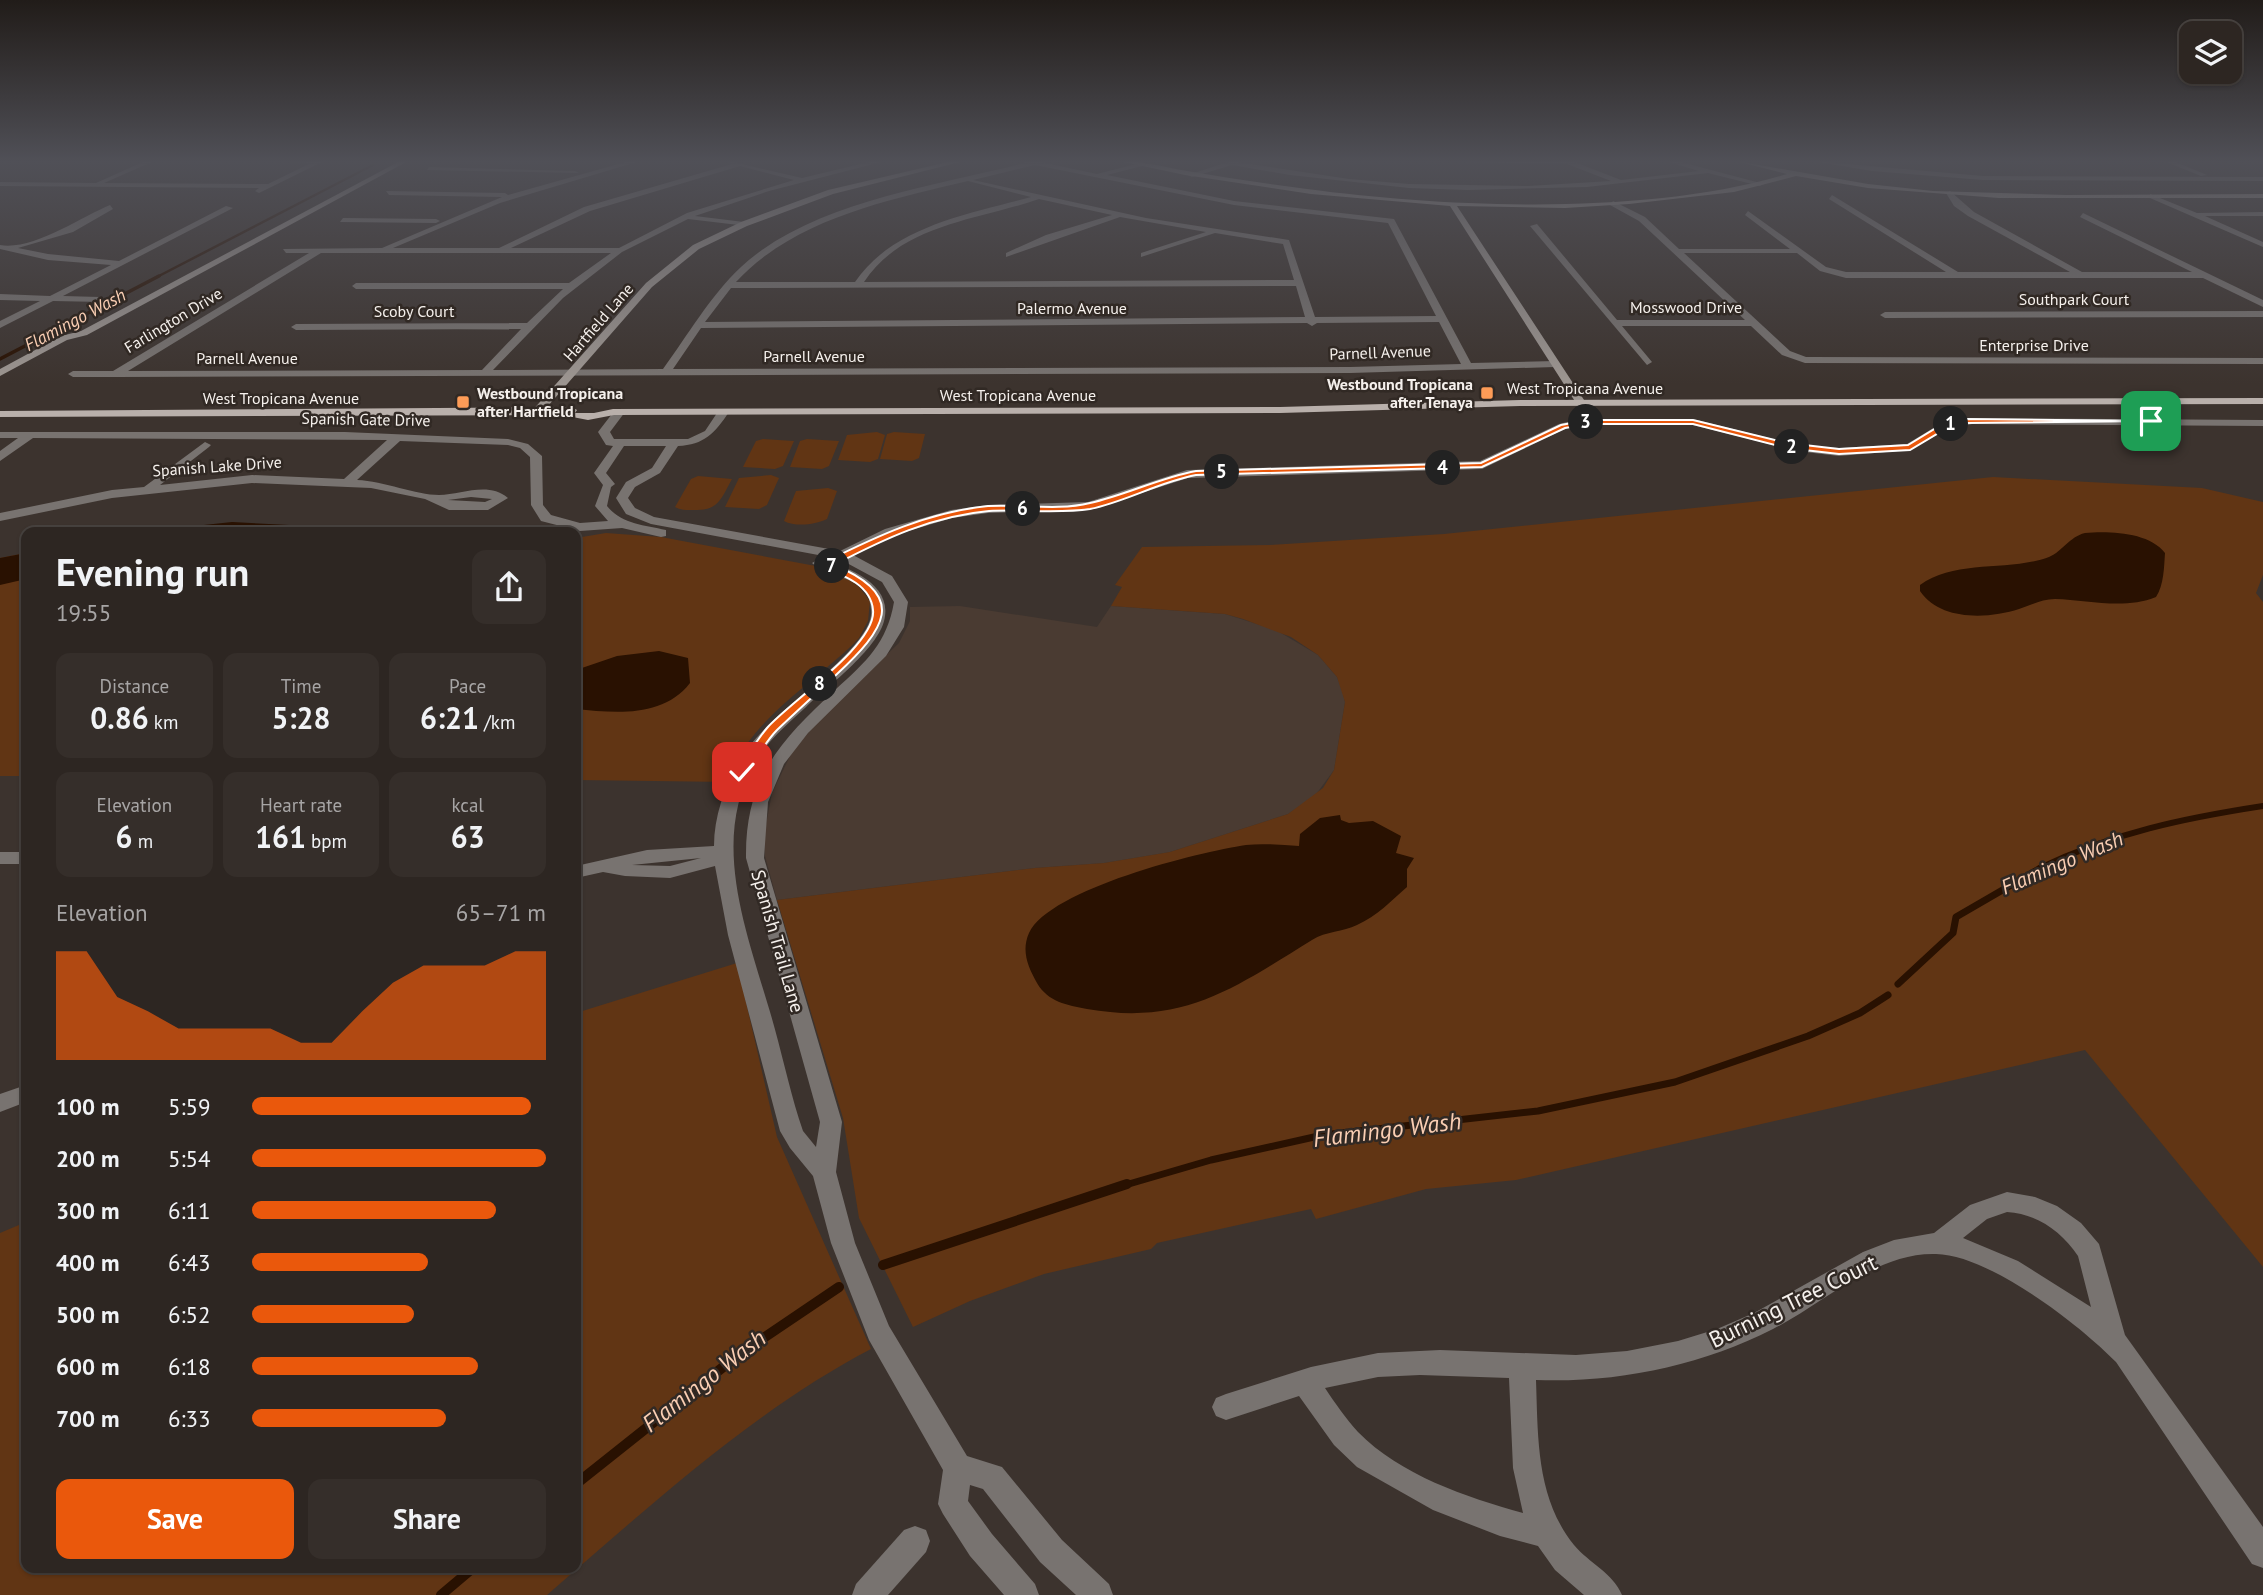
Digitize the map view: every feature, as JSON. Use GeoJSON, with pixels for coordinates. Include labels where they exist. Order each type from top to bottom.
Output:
{"type":"FeatureCollection","features":[{"type":"Feature","properties":{"kind":"main road","name":"West Tropicana Avenue"},"geometry":{"type":"LineString","coordinates":[[0,414],[563,412],[574,416],[598,416],[616,412],[1280,410],[1581,403],[2263,401]]}},
{"type":"Feature","properties":{"kind":"street"},"geometry":{"type":"LineString","coordinates":[[4,247],[55,235]]}},
{"type":"Feature","properties":{"kind":"street"},"geometry":{"type":"LineString","coordinates":[[0,325],[174,235]]}},
{"type":"Feature","properties":{"kind":"street"},"geometry":{"type":"LineString","coordinates":[[0,373],[64,338],[84,333],[263,235]]}},
{"type":"Feature","properties":{"kind":"street"},"geometry":{"type":"LineString","coordinates":[[380,251],[414,235]]}},
{"type":"Feature","properties":{"kind":"street"},"geometry":{"type":"LineString","coordinates":[[501,250],[530,235]]}},
{"type":"Feature","properties":{"kind":"street"},"geometry":{"type":"LineString","coordinates":[[484,373],[573,286],[619,250],[649,235]]}},
{"type":"Feature","properties":{"kind":"street","name":"Hartfield Lane"},"geometry":{"type":"LineString","coordinates":[[537,412],[663,271],[719,235]]}},
{"type":"Feature","properties":{"kind":"street"},"geometry":{"type":"LineString","coordinates":[[666,372],[730,285],[765,252],[796,235]]}},
{"type":"Feature","properties":{"kind":"street"},"geometry":{"type":"LineString","coordinates":[[858,284],[873,263],[900,244],[920,235]]}},
{"type":"Feature","properties":{"kind":"street"},"geometry":{"type":"LineString","coordinates":[[1009,255],[1054,235]]}},
{"type":"Feature","properties":{"kind":"street"},"geometry":{"type":"LineString","coordinates":[[1144,255],[1204,235]]}},
{"type":"Feature","properties":{"kind":"street"},"geometry":{"type":"LineString","coordinates":[[1239,235],[1286,242],[1312,323]]}},
{"type":"Feature","properties":{"kind":"street"},"geometry":{"type":"LineString","coordinates":[[1399,235],[1466,364]]}},
{"type":"Feature","properties":{"kind":"street"},"geometry":{"type":"LineString","coordinates":[[1472,235],[1581,403]]}},
{"type":"Feature","properties":{"kind":"street"},"geometry":{"type":"LineString","coordinates":[[1542,235],[1647,362]]}},
{"type":"Feature","properties":{"kind":"street"},"geometry":{"type":"LineString","coordinates":[[1660,235],[1754,323]]}},
{"type":"Feature","properties":{"kind":"street"},"geometry":{"type":"LineString","coordinates":[[1779,235],[1823,269],[1836,274],[2204,275]]}},
{"type":"Feature","properties":{"kind":"street"},"geometry":{"type":"LineString","coordinates":[[1893,235],[1956,275]]}},
{"type":"Feature","properties":{"kind":"street"},"geometry":{"type":"LineString","coordinates":[[2010,235],[2081,275]]}},
{"type":"Feature","properties":{"kind":"street"},"geometry":{"type":"LineString","coordinates":[[2124,235],[2263,304]]}},
{"type":"Feature","properties":{"kind":"street"},"geometry":{"type":"LineString","coordinates":[[2242,235],[2262,244]]}},
{"type":"Feature","properties":{"kind":"street"},"geometry":{"type":"LineString","coordinates":[[4,247],[48,257],[119,263]]}},
{"type":"Feature","properties":{"kind":"street"},"geometry":{"type":"LineString","coordinates":[[286,251],[619,250]]}},
{"type":"Feature","properties":{"kind":"street","name":"Farlington Drive"},"geometry":{"type":"LineString","coordinates":[[115,374],[319,251]]}},
{"type":"Feature","properties":{"kind":"street"},"geometry":{"type":"LineString","coordinates":[[1677,251],[1801,251]]}},
{"type":"Feature","properties":{"kind":"street"},"geometry":{"type":"LineString","coordinates":[[730,285],[1301,283]]}},
{"type":"Feature","properties":{"kind":"street"},"geometry":{"type":"LineString","coordinates":[[356,286],[573,286]]}},
{"type":"Feature","properties":{"kind":"street"},"geometry":{"type":"LineString","coordinates":[[0,297],[100,300]]}},
{"type":"Feature","properties":{"kind":"street","name":"Southpark Court"},"geometry":{"type":"LineString","coordinates":[[1885,315],[2263,314]]}},
{"type":"Feature","properties":{"kind":"street","name":"Palermo Avenue"},"geometry":{"type":"LineString","coordinates":[[700,325],[1312,323],[1444,319]]}},
{"type":"Feature","properties":{"kind":"street","name":"Mosswood Drive"},"geometry":{"type":"LineString","coordinates":[[1617,323],[1754,323]]}},
{"type":"Feature","properties":{"kind":"street","name":"Enterprise Drive"},"geometry":{"type":"LineString","coordinates":[[1754,323],[1786,353],[1805,360],[2263,361]]}},
{"type":"Feature","properties":{"kind":"street","name":"Scoby Court"},"geometry":{"type":"LineString","coordinates":[[296,327],[531,326]]}},
{"type":"Feature","properties":{"kind":"street"},"geometry":{"type":"LineString","coordinates":[[0,383],[82,338],[84,333]]}},
{"type":"Feature","properties":{"kind":"street","name":"Parnell Avenue"},"geometry":{"type":"LineString","coordinates":[[73,374],[1336,370],[1466,364],[1555,364]]}},
{"type":"Feature","properties":{"kind":"street"},"geometry":{"type":"LineString","coordinates":[[616,412],[603,435],[607,441],[620,444],[673,444],[694,441],[709,433],[723,412]]}},
{"type":"Feature","properties":{"kind":"street"},"geometry":{"type":"LineString","coordinates":[[834,560],[890,532],[951,513],[988,509],[1089,506],[1187,474],[1482,465],[1563,426],[1580,422],[1693,422],[1787,446],[1839,452],[1910,447],[1944,426],[1972,421],[2263,423]]}},
{"type":"Feature","properties":{"kind":"street"},"geometry":{"type":"LineString","coordinates":[[0,457],[30,435]]}},
{"type":"Feature","properties":{"kind":"street","name":"Spanish Gate Drive"},"geometry":{"type":"LineString","coordinates":[[0,436],[397,436],[497,441],[530,449],[537,459],[538,510],[546,518],[580,527],[624,519]]}},
{"type":"Feature","properties":{"kind":"street"},"geometry":{"type":"LineString","coordinates":[[349,481],[397,436]]}},
{"type":"Feature","properties":{"kind":"street"},"geometry":{"type":"LineString","coordinates":[[620,444],[600,473],[607,486],[601,506],[624,519]]}},
{"type":"Feature","properties":{"kind":"street"},"geometry":{"type":"LineString","coordinates":[[624,519],[624,493],[630,485],[656,470],[673,444]]}},
{"type":"Feature","properties":{"kind":"street"},"geometry":{"type":"LineString","coordinates":[[149,488],[205,445]]}},
{"type":"Feature","properties":{"kind":"street","name":"Spanish Lake Drive"},"geometry":{"type":"LineString","coordinates":[[0,517],[149,488],[252,479],[349,481],[392,487],[438,499]]}},
{"type":"Feature","properties":{"kind":"street","name":"Spanish Trail Lane"},"geometry":{"type":"LineString","coordinates":[[624,519],[873,569],[891,583],[901,601],[902,621],[882,652],[812,717],[782,753],[762,793],[754,836],[759,880],[831,1122],[824,1172],[843,1242],[878,1332],[958,1468]]}},
{"type":"Feature","properties":{"kind":"street","name":"Spanish Trail Lane"},"geometry":{"type":"LineString","coordinates":[[824,1172],[792,1133],[727,887],[723,851],[726,816],[733,793],[755,750],[788,712],[860,648],[877,621],[877,604],[869,588],[834,560]]}},
{"type":"Feature","properties":{"kind":"street"},"geometry":{"type":"LineString","coordinates":[[585,870],[684,870],[709,863],[723,851]]}},
{"type":"Feature","properties":{"kind":"street"},"geometry":{"type":"LineString","coordinates":[[0,858],[21,858]]}},
{"type":"Feature","properties":{"kind":"street"},"geometry":{"type":"LineString","coordinates":[[0,1103],[21,1095]]}},
{"type":"Feature","properties":{"kind":"street","name":"Burning Tree Court"},"geometry":{"type":"LineString","coordinates":[[1939,1243],[1982,1211],[2002,1203],[2029,1206],[2057,1218],[2082,1240],[2090,1252],[2113,1340]]}},
{"type":"Feature","properties":{"kind":"street","name":"Burning Tree Court"},"geometry":{"type":"LineString","coordinates":[[1226,1407],[1359,1368],[1396,1363],[1438,1361],[1522,1367],[1602,1366],[1650,1359],[1695,1348],[1737,1333],[1775,1315],[1848,1271],[1917,1245],[1939,1243],[1978,1254],[2069,1304],[2113,1340],[2263,1553]]}},
{"type":"Feature","properties":{"kind":"street"},"geometry":{"type":"LineString","coordinates":[[1522,1367],[1528,1480],[1548,1533],[1565,1558],[1607,1595]]}},
{"type":"Feature","properties":{"kind":"street"},"geometry":{"type":"LineString","coordinates":[[1305,1382],[1348,1441],[1374,1463],[1485,1518],[1548,1533]]}},
{"type":"Feature","properties":{"kind":"street"},"geometry":{"type":"LineString","coordinates":[[1024,1595],[981,1545],[953,1504],[958,1468],[992,1477],[1051,1551],[1098,1595]]}},
{"type":"Feature","properties":{"kind":"street"},"geometry":{"type":"LineString","coordinates":[[867,1595],[915,1541]]}},
{"type":"Feature","properties":{"kind":"shaded area"},"geometry":{"type":"Polygon","coordinates":[[[877,432],[885,435],[878,459],[870,462],[838,460],[847,435],[877,432]]]}},
{"type":"Feature","properties":{"kind":"shaded area"},"geometry":{"type":"Polygon","coordinates":[[[887,434],[925,434],[919,458],[912,461],[880,459],[887,434]]]}},
{"type":"Feature","properties":{"kind":"shaded area"},"geometry":{"type":"Polygon","coordinates":[[[756,441],[794,441],[783,466],[775,469],[743,467],[756,441]]]}},
{"type":"Feature","properties":{"kind":"shaded area"},"geometry":{"type":"Polygon","coordinates":[[[800,441],[839,441],[829,466],[822,469],[790,467],[800,441]]]}},
{"type":"Feature","properties":{"kind":"shaded area"},"geometry":{"type":"Polygon","coordinates":[[[771,475],[779,478],[767,505],[759,509],[725,507],[739,478],[771,475]]]}},
{"type":"Feature","properties":{"kind":"shaded area"},"geometry":{"type":"Polygon","coordinates":[[[698,476],[732,479],[719,501],[710,508],[688,510],[675,507],[691,479],[698,476]]]}},
{"type":"Feature","properties":{"kind":"shaded area"},"geometry":{"type":"Polygon","coordinates":[[[1993,477],[2202,488],[2263,502],[2263,575],[2256,593],[2263,602],[2263,1267],[2085,1050],[1516,1180],[1426,1189],[1316,1219],[1311,1209],[1157,1243],[1151,1249],[1044,1274],[970,1301],[913,1327],[859,1218],[843,1118],[777,900],[1035,868],[1104,863],[1170,852],[1288,814],[1323,788],[1334,770],[1345,702],[1337,677],[1318,655],[1291,637],[1243,619],[1225,614],[1111,606],[1122,587],[1115,585],[1142,547],[1270,545],[1444,534],[1993,477]]]}},
{"type":"Feature","properties":{"kind":"shaded area"},"geometry":{"type":"Polygon","coordinates":[[[828,488],[837,491],[827,519],[805,524],[784,521],[796,491],[828,488]]]}},
{"type":"Feature","properties":{"kind":"shaded area"},"geometry":{"type":"Polygon","coordinates":[[[232,522],[300,527],[185,527],[232,522]]]}},
{"type":"Feature","properties":{"kind":"shaded area"},"geometry":{"type":"Polygon","coordinates":[[[606,533],[661,537],[821,567],[847,578],[859,587],[870,601],[868,621],[859,638],[765,722],[737,761],[730,782],[581,780],[581,537],[606,533]]]}},
{"type":"Feature","properties":{"kind":"shaded area"},"geometry":{"type":"Polygon","coordinates":[[[2085,533],[2128,534],[2158,546],[2165,553],[2162,581],[2156,597],[2119,604],[2050,599],[2007,612],[1979,616],[1952,613],[1940,608],[1920,591],[1920,585],[1950,572],[2017,564],[2049,557],[2085,533]]]}},
{"type":"Feature","properties":{"kind":"shaded area"},"geometry":{"type":"Polygon","coordinates":[[[21,554],[21,776],[0,776],[0,558],[21,554]]]}},
{"type":"Feature","properties":{"kind":"shaded area"},"geometry":{"type":"Polygon","coordinates":[[[21,554],[21,580],[0,585],[0,558],[21,554]]]}},
{"type":"Feature","properties":{"kind":"shaded area"},"geometry":{"type":"Polygon","coordinates":[[[960,606],[1097,627],[1111,606],[1225,614],[1276,630],[1318,655],[1337,677],[1342,689],[1345,702],[1334,770],[1314,797],[1288,814],[1170,852],[1104,863],[1035,868],[777,900],[765,856],[764,835],[772,793],[791,754],[820,718],[899,643],[910,621],[910,607],[960,606]]]}},
{"type":"Feature","properties":{"kind":"shaded area"},"geometry":{"type":"Polygon","coordinates":[[[659,651],[688,658],[690,683],[679,694],[652,708],[622,712],[581,710],[581,668],[617,656],[659,651]]]}},
{"type":"Feature","properties":{"kind":"shaded area"},"geometry":{"type":"Polygon","coordinates":[[[1340,815],[1341,820],[1349,823],[1373,821],[1401,836],[1396,853],[1414,858],[1407,869],[1407,887],[1384,908],[1364,921],[1317,937],[1258,973],[1207,999],[1152,1012],[1121,1013],[1065,1004],[1047,995],[1034,977],[1026,953],[1029,933],[1042,917],[1065,902],[1127,875],[1224,849],[1265,844],[1299,846],[1300,834],[1320,818],[1340,815]]]}},
{"type":"Feature","properties":{"kind":"shaded area"},"geometry":{"type":"Polygon","coordinates":[[[737,963],[777,1137],[871,1349],[827,1374],[743,1431],[581,1566],[581,1011],[737,963]]]}},
{"type":"Feature","properties":{"kind":"shaded area"},"geometry":{"type":"Polygon","coordinates":[[[21,1224],[21,1573],[573,1573],[547,1595],[0,1595],[0,1233],[21,1224]]]}},
{"type":"Feature","properties":{"kind":"waterway","name":"Flamingo Wash"},"geometry":{"type":"LineString","coordinates":[[155,278],[237,235]]}},
{"type":"Feature","properties":{"kind":"waterway","name":"Flamingo Wash"},"geometry":{"type":"LineString","coordinates":[[0,359],[159,276]]}},
{"type":"Feature","properties":{"kind":"waterway","name":"Flamingo Wash"},"geometry":{"type":"LineString","coordinates":[[2042,867],[2094,845],[2149,828],[2263,806]]}},
{"type":"Feature","properties":{"kind":"waterway","name":"Flamingo Wash"},"geometry":{"type":"LineString","coordinates":[[1898,984],[1953,933],[1956,917],[2042,867]]}},
{"type":"Feature","properties":{"kind":"waterway","name":"Flamingo Wash"},"geometry":{"type":"LineString","coordinates":[[1122,1186],[1211,1160],[1323,1135],[1538,1111],[1675,1082],[1808,1036],[1860,1013],[1888,995]]}},
{"type":"Feature","properties":{"kind":"waterway","name":"Flamingo Wash"},"geometry":{"type":"LineString","coordinates":[[883,1265],[1127,1184]]}},
{"type":"Feature","properties":{"kind":"waterway","name":"Flamingo Wash"},"geometry":{"type":"LineString","coordinates":[[581,1480],[737,1356],[839,1287]]}},
{"type":"Feature","properties":{"kind":"waterway","name":"Flamingo Wash"},"geometry":{"type":"LineString","coordinates":[[441,1595],[467,1573]]}},
{"type":"Feature","properties":{"kind":"place","name":"Westbound Tropicana after Tenaya"},"geometry":{"type":"Point","coordinates":[1487,393]}},
{"type":"Feature","properties":{"kind":"place","name":"Westbound Tropicana after Hartfield"},"geometry":{"type":"Point","coordinates":[463,402]}},
{"type":"Feature","properties":{"kind":"route"},"geometry":{"type":"LineString","coordinates":[[742,772],[771,730],[860,648],[874,630],[879,612],[869,588],[854,576],[827,565],[890,532],[935,517],[988,509],[1089,506],[1104,503],[1166,479],[1196,473],[1431,469],[1482,465],[1498,460],[1563,426],[1588,422],[1693,422],[1787,446],[1839,452],[1885,451],[1916,446],[1944,426],[1965,421],[2151,421]]}}]}
